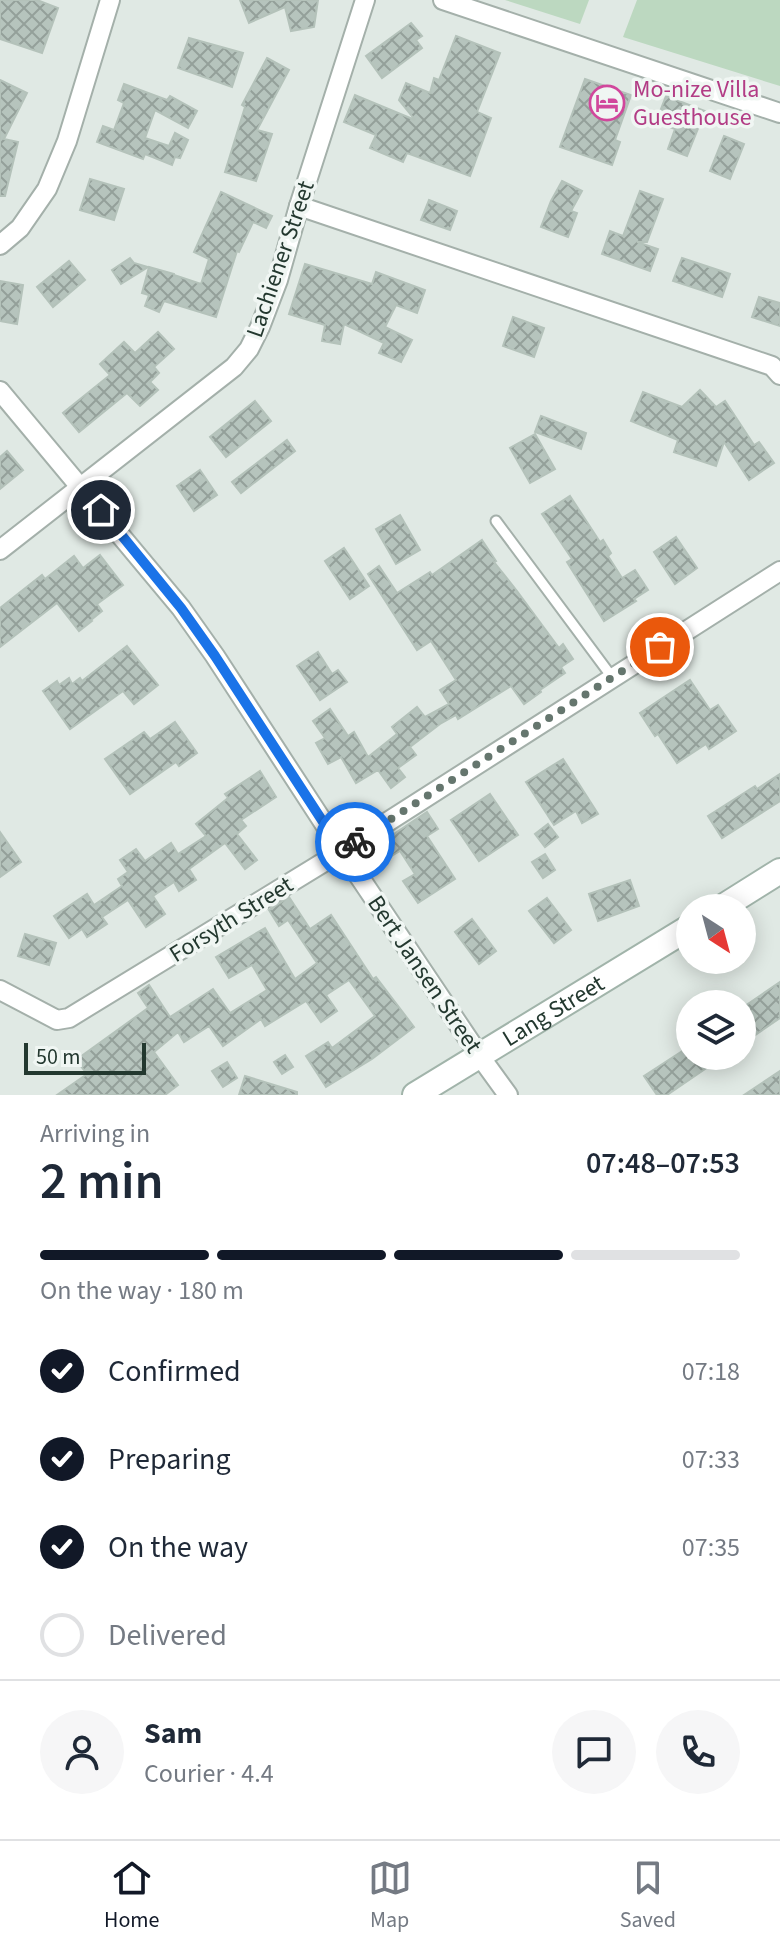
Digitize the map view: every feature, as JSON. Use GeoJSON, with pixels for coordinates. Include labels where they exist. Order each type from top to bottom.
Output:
{"type":"FeatureCollection","features":[{"type":"Feature","properties":{"kind":"street"},"geometry":{"type":"LineString","coordinates":[[0,245],[20,228],[47,189],[67,141],[110,0]]}},
{"type":"Feature","properties":{"kind":"street","name":"Lachiener Street"},"geometry":{"type":"LineString","coordinates":[[0,550],[234,367],[249,349],[278,280],[365,0]]}},
{"type":"Feature","properties":{"kind":"street"},"geometry":{"type":"LineString","coordinates":[[443,0],[780,113]]}},
{"type":"Feature","properties":{"kind":"street"},"geometry":{"type":"LineString","coordinates":[[299,206],[772,366],[780,375]]}},
{"type":"Feature","properties":{"kind":"street","name":"Bert Jansen Street"},"geometry":{"type":"LineString","coordinates":[[0,391],[181,608],[508,1095]]}},
{"type":"Feature","properties":{"kind":"street","name":"Forsyth Street"},"geometry":{"type":"LineString","coordinates":[[0,990],[57,1020],[69,1018],[342,851],[780,571]]}},
{"type":"Feature","properties":{"kind":"street"},"geometry":{"type":"LineString","coordinates":[[743,894],[780,871]]}},
{"type":"Feature","properties":{"kind":"street","name":"Lang Street"},"geometry":{"type":"LineString","coordinates":[[415,1095],[676,935]]}},
{"type":"Feature","properties":{"kind":"lane"},"geometry":{"type":"LineString","coordinates":[[496,521],[612,677]]}},
{"type":"Feature","properties":{"kind":"green space"},"geometry":{"type":"Polygon","coordinates":[[[505,0],[589,0],[580,24],[505,0]]]}},
{"type":"Feature","properties":{"kind":"green space"},"geometry":{"type":"Polygon","coordinates":[[[637,0],[780,0],[780,86],[623,37],[637,0]]]}},
{"type":"Feature","properties":{"kind":"building"},"geometry":{"type":"Polygon","coordinates":[[[0,0],[37,0],[58,8],[42,53],[0,39],[0,0]]]}},
{"type":"Feature","properties":{"kind":"building"},"geometry":{"type":"Polygon","coordinates":[[[240,0],[318,0],[314,27],[291,31],[285,7],[249,23],[240,0]]]}},
{"type":"Feature","properties":{"kind":"building"},"geometry":{"type":"Polygon","coordinates":[[[411,23],[422,36],[416,40],[422,48],[382,78],[366,56],[411,23]]]}},
{"type":"Feature","properties":{"kind":"building"},"geometry":{"type":"Polygon","coordinates":[[[456,36],[500,53],[477,112],[491,118],[470,176],[407,153],[403,162],[370,148],[376,135],[344,122],[355,95],[415,120],[399,100],[406,83],[430,93],[434,78],[439,80],[456,36]]]}},
{"type":"Feature","properties":{"kind":"building"},"geometry":{"type":"Polygon","coordinates":[[[189,38],[243,53],[232,87],[178,68],[189,38]]]}},
{"type":"Feature","properties":{"kind":"building"},"geometry":{"type":"Polygon","coordinates":[[[267,58],[289,70],[257,130],[272,134],[256,181],[225,172],[245,107],[242,105],[267,58]]]}},
{"type":"Feature","properties":{"kind":"building"},"geometry":{"type":"Polygon","coordinates":[[[585,79],[631,95],[615,140],[620,142],[612,165],[560,147],[585,79]]]}},
{"type":"Feature","properties":{"kind":"building"},"geometry":{"type":"Polygon","coordinates":[[[0,80],[27,93],[4,139],[18,142],[5,196],[0,196],[0,80]]]}},
{"type":"Feature","properties":{"kind":"building"},"geometry":{"type":"Polygon","coordinates":[[[124,84],[167,100],[170,96],[197,111],[188,128],[155,110],[145,138],[169,146],[175,133],[188,140],[180,158],[175,157],[172,165],[145,154],[143,159],[97,142],[103,126],[114,130],[124,103],[118,100],[124,84]]]}},
{"type":"Feature","properties":{"kind":"building"},"geometry":{"type":"Polygon","coordinates":[[[666,96],[705,111],[687,156],[668,149],[675,129],[656,122],[666,96]]]}},
{"type":"Feature","properties":{"kind":"building"},"geometry":{"type":"Polygon","coordinates":[[[724,136],[744,144],[730,179],[710,171],[724,136]]]}},
{"type":"Feature","properties":{"kind":"building"},"geometry":{"type":"Polygon","coordinates":[[[90,179],[124,189],[114,220],[80,210],[90,179]]]}},
{"type":"Feature","properties":{"kind":"building"},"geometry":{"type":"Polygon","coordinates":[[[562,181],[582,191],[571,211],[577,213],[568,237],[541,227],[562,181]]]}},
{"type":"Feature","properties":{"kind":"building"},"geometry":{"type":"Polygon","coordinates":[[[640,191],[663,199],[647,242],[637,242],[658,249],[650,271],[602,254],[610,231],[623,236],[640,191]]]}},
{"type":"Feature","properties":{"kind":"building"},"geometry":{"type":"Polygon","coordinates":[[[221,192],[272,216],[266,228],[253,222],[237,251],[216,317],[164,301],[159,312],[145,306],[149,295],[142,293],[149,267],[201,284],[209,259],[194,252],[221,192]]]}},
{"type":"Feature","properties":{"kind":"building"},"geometry":{"type":"Polygon","coordinates":[[[429,200],[457,211],[450,230],[421,220],[429,200]]]}},
{"type":"Feature","properties":{"kind":"building"},"geometry":{"type":"Polygon","coordinates":[[[130,258],[134,263],[148,267],[121,284],[112,270],[130,258]]]}},
{"type":"Feature","properties":{"kind":"building"},"geometry":{"type":"Polygon","coordinates":[[[682,258],[730,274],[722,297],[673,281],[682,258]]]}},
{"type":"Feature","properties":{"kind":"building"},"geometry":{"type":"Polygon","coordinates":[[[69,261],[85,280],[53,307],[37,287],[69,261]]]}},
{"type":"Feature","properties":{"kind":"building"},"geometry":{"type":"Polygon","coordinates":[[[305,264],[372,284],[376,272],[425,290],[417,313],[396,305],[385,327],[412,340],[401,362],[379,353],[384,343],[344,324],[340,344],[322,341],[325,325],[289,314],[305,264]]]}},
{"type":"Feature","properties":{"kind":"building"},"geometry":{"type":"Polygon","coordinates":[[[0,281],[23,285],[17,324],[0,321],[0,281]]]}},
{"type":"Feature","properties":{"kind":"building"},"geometry":{"type":"Polygon","coordinates":[[[759,297],[780,303],[780,326],[752,317],[759,297]]]}},
{"type":"Feature","properties":{"kind":"building"},"geometry":{"type":"Polygon","coordinates":[[[513,317],[544,328],[534,357],[503,346],[513,317]]]}},
{"type":"Feature","properties":{"kind":"building"},"geometry":{"type":"Polygon","coordinates":[[[158,332],[174,349],[154,367],[159,373],[150,382],[158,390],[140,406],[127,393],[79,432],[63,413],[110,375],[100,364],[124,342],[135,353],[158,332]]]}},
{"type":"Feature","properties":{"kind":"building"},"geometry":{"type":"Polygon","coordinates":[[[700,390],[716,407],[725,401],[754,445],[759,442],[774,463],[749,480],[724,442],[716,466],[674,452],[678,440],[631,421],[643,392],[682,407],[700,390]]]}},
{"type":"Feature","properties":{"kind":"building"},"geometry":{"type":"Polygon","coordinates":[[[255,401],[271,421],[226,457],[210,437],[255,401]]]}},
{"type":"Feature","properties":{"kind":"building"},"geometry":{"type":"Polygon","coordinates":[[[541,416],[586,433],[581,449],[535,432],[541,416]]]}},
{"type":"Feature","properties":{"kind":"building"},"geometry":{"type":"Polygon","coordinates":[[[535,434],[555,469],[530,483],[510,448],[535,434]]]}},
{"type":"Feature","properties":{"kind":"building"},"geometry":{"type":"Polygon","coordinates":[[[287,440],[295,451],[241,493],[232,482],[287,440]]]}},
{"type":"Feature","properties":{"kind":"building"},"geometry":{"type":"Polygon","coordinates":[[[7,451],[23,470],[0,489],[0,457],[7,451]]]}},
{"type":"Feature","properties":{"kind":"building"},"geometry":{"type":"Polygon","coordinates":[[[200,470],[217,495],[194,511],[177,486],[200,470]]]}},
{"type":"Feature","properties":{"kind":"building"},"geometry":{"type":"Polygon","coordinates":[[[570,496],[600,542],[603,540],[611,553],[608,556],[622,578],[635,570],[648,590],[604,621],[567,562],[572,559],[542,514],[570,496]]]}},
{"type":"Feature","properties":{"kind":"building"},"geometry":{"type":"Polygon","coordinates":[[[400,515],[420,550],[396,564],[376,529],[400,515]]]}},
{"type":"Feature","properties":{"kind":"building"},"geometry":{"type":"Polygon","coordinates":[[[676,537],[697,568],[675,584],[654,552],[676,537]]]}},
{"type":"Feature","properties":{"kind":"building"},"geometry":{"type":"Polygon","coordinates":[[[482,540],[494,562],[559,648],[563,644],[573,659],[561,667],[565,673],[524,704],[511,686],[458,719],[456,715],[440,724],[410,747],[416,755],[398,768],[405,777],[391,788],[378,770],[356,783],[341,757],[328,764],[316,743],[325,738],[313,721],[330,709],[348,736],[354,732],[368,757],[397,734],[392,727],[417,707],[425,717],[449,704],[440,690],[456,680],[431,641],[417,650],[368,574],[379,566],[397,593],[430,572],[432,575],[482,540]]]}},
{"type":"Feature","properties":{"kind":"building"},"geometry":{"type":"Polygon","coordinates":[[[344,548],[369,586],[350,599],[325,561],[344,548]]]}},
{"type":"Feature","properties":{"kind":"building"},"geometry":{"type":"Polygon","coordinates":[[[100,555],[123,585],[97,604],[102,611],[92,621],[79,631],[57,603],[0,647],[0,608],[42,575],[45,579],[74,556],[83,568],[100,555]]]}},
{"type":"Feature","properties":{"kind":"building"},"geometry":{"type":"Polygon","coordinates":[[[127,646],[158,685],[134,704],[123,691],[70,729],[43,691],[57,681],[59,685],[69,678],[72,684],[80,678],[82,681],[127,646]]]}},
{"type":"Feature","properties":{"kind":"building"},"geometry":{"type":"Polygon","coordinates":[[[318,652],[332,674],[338,670],[347,682],[320,700],[297,666],[318,652]]]}},
{"type":"Feature","properties":{"kind":"building"},"geometry":{"type":"Polygon","coordinates":[[[690,680],[710,710],[718,705],[736,731],[709,749],[706,744],[677,763],[640,713],[690,680]]]}},
{"type":"Feature","properties":{"kind":"building"},"geometry":{"type":"Polygon","coordinates":[[[175,722],[197,753],[179,766],[176,762],[130,794],[105,759],[144,732],[150,739],[175,722]]]}},
{"type":"Feature","properties":{"kind":"building"},"geometry":{"type":"Polygon","coordinates":[[[563,759],[598,814],[582,823],[576,811],[554,825],[526,782],[563,759]]]}},
{"type":"Feature","properties":{"kind":"building"},"geometry":{"type":"Polygon","coordinates":[[[260,771],[276,797],[241,820],[246,826],[237,834],[257,860],[245,869],[225,843],[189,869],[196,880],[179,891],[174,882],[153,896],[165,914],[146,927],[128,900],[102,917],[107,924],[87,937],[82,929],[69,938],[54,916],[87,894],[94,905],[122,886],[118,879],[128,872],[120,860],[136,849],[145,861],[171,843],[178,854],[206,836],[196,824],[228,798],[225,794],[260,771]]]}},
{"type":"Feature","properties":{"kind":"building"},"geometry":{"type":"Polygon","coordinates":[[[780,774],[780,801],[722,838],[708,816],[780,774]]]}},
{"type":"Feature","properties":{"kind":"building"},"geometry":{"type":"Polygon","coordinates":[[[490,794],[518,835],[479,861],[451,820],[490,794]]]}},
{"type":"Feature","properties":{"kind":"building"},"geometry":{"type":"Polygon","coordinates":[[[427,812],[438,829],[427,836],[455,879],[418,903],[403,881],[415,874],[400,851],[388,858],[379,844],[427,812]]]}},
{"type":"Feature","properties":{"kind":"building"},"geometry":{"type":"Polygon","coordinates":[[[548,824],[558,837],[545,847],[535,834],[548,824]]]}},
{"type":"Feature","properties":{"kind":"building"},"geometry":{"type":"Polygon","coordinates":[[[0,832],[21,862],[0,877],[0,832]]]}},
{"type":"Feature","properties":{"kind":"building"},"geometry":{"type":"Polygon","coordinates":[[[545,854],[555,870],[543,878],[532,862],[545,854]]]}},
{"type":"Feature","properties":{"kind":"building"},"geometry":{"type":"Polygon","coordinates":[[[630,880],[639,906],[598,921],[589,894],[630,880]]]}},
{"type":"Feature","properties":{"kind":"building"},"geometry":{"type":"Polygon","coordinates":[[[289,897],[310,929],[331,915],[373,979],[376,977],[414,1027],[372,1059],[326,1087],[306,1056],[328,1042],[332,1048],[375,1016],[349,980],[326,995],[337,1011],[321,1022],[306,1001],[265,1026],[261,1019],[223,1046],[209,1026],[184,1042],[178,1032],[154,1052],[178,1085],[165,1095],[57,1095],[87,1074],[76,1060],[148,1008],[138,993],[149,985],[170,1017],[213,989],[230,1013],[267,990],[252,965],[229,978],[216,957],[265,928],[295,979],[317,963],[288,920],[279,926],[269,910],[289,897]]]}},
{"type":"Feature","properties":{"kind":"building"},"geometry":{"type":"Polygon","coordinates":[[[547,898],[571,930],[554,943],[529,911],[547,898]]]}},
{"type":"Feature","properties":{"kind":"building"},"geometry":{"type":"Polygon","coordinates":[[[472,919],[496,951],[479,964],[455,932],[472,919]]]}},
{"type":"Feature","properties":{"kind":"building"},"geometry":{"type":"Polygon","coordinates":[[[25,934],[56,943],[49,965],[18,956],[25,934]]]}},
{"type":"Feature","properties":{"kind":"building"},"geometry":{"type":"Polygon","coordinates":[[[780,982],[780,1018],[756,1034],[756,998],[780,982]]]}},
{"type":"Feature","properties":{"kind":"building"},"geometry":{"type":"Polygon","coordinates":[[[285,1055],[293,1067],[282,1074],[274,1062],[285,1055]]]}},
{"type":"Feature","properties":{"kind":"building"},"geometry":{"type":"Polygon","coordinates":[[[676,1055],[676,1070],[704,1070],[667,1095],[657,1095],[644,1076],[676,1055]]]}},
{"type":"Feature","properties":{"kind":"building"},"geometry":{"type":"Polygon","coordinates":[[[227,1062],[237,1078],[223,1087],[212,1071],[227,1062]]]}},
{"type":"Feature","properties":{"kind":"building"},"geometry":{"type":"Polygon","coordinates":[[[780,1071],[780,1095],[744,1095],[780,1071]]]}},
{"type":"Feature","properties":{"kind":"building"},"geometry":{"type":"Polygon","coordinates":[[[245,1076],[297,1092],[297,1095],[239,1095],[245,1076]]]}},
{"type":"Feature","properties":{"kind":"way so far"},"geometry":{"type":"LineString","coordinates":[[355,842],[660,647]]}},
{"type":"Feature","properties":{"kind":"place","name":"Mo-nize Villa Guesthouse"},"geometry":{"type":"Point","coordinates":[607,103]}},
{"type":"Feature","properties":{"kind":"route"},"geometry":{"type":"LineString","coordinates":[[101,510],[181,608],[215,656],[342,851],[355,842]]}}]}
